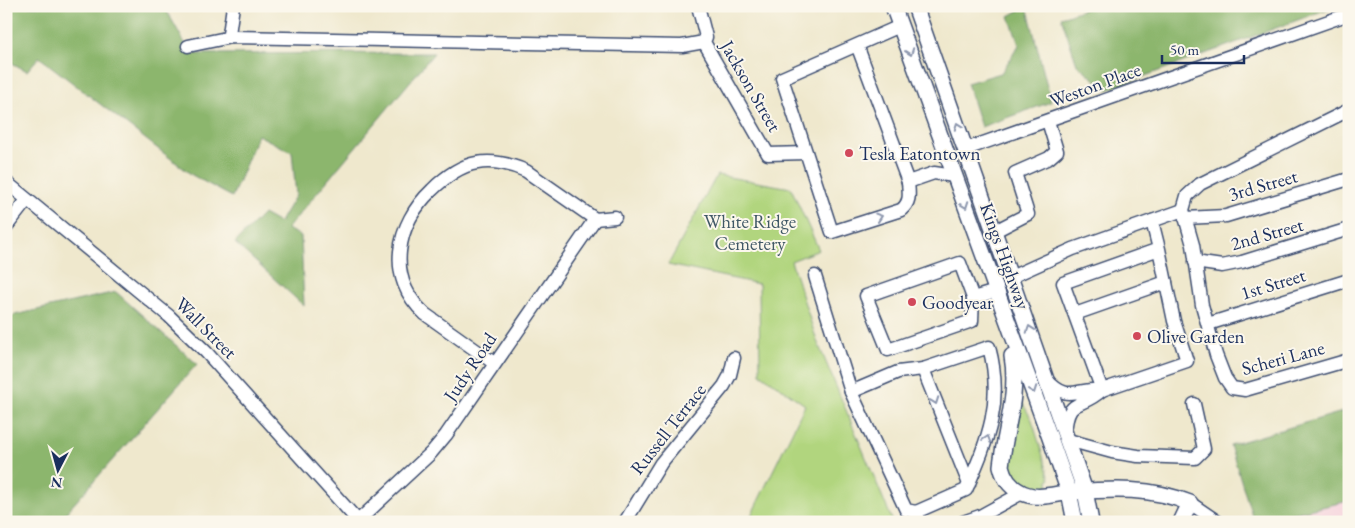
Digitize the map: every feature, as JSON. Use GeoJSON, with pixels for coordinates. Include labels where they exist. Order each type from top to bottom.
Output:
{"type":"FeatureCollection","features":[{"type":"Feature","properties":{"kind":"main road","name":"Kings Highway"},"geometry":{"type":"LineString","coordinates":[[893,6],[1069,492],[1075,522]]}},
{"type":"Feature","properties":{"kind":"main road","name":"Kings Highway"},"geometry":{"type":"LineString","coordinates":[[915,6],[996,231],[1067,437],[1085,491],[1091,522]]}},
{"type":"Feature","properties":{"kind":"main road"},"geometry":{"type":"LineString","coordinates":[[1004,312],[1016,374],[1015,398],[1002,466],[1004,476],[1009,484],[1022,493],[1044,496],[1113,489],[1147,491],[1170,496],[1190,503],[1181,522]]}},
{"type":"Feature","properties":{"kind":"street"},"geometry":{"type":"LineString","coordinates":[[231,37],[229,34],[233,6]]}},
{"type":"Feature","properties":{"kind":"street","name":"Jackson Street"},"geometry":{"type":"LineString","coordinates":[[698,6],[706,37],[704,42],[768,154],[806,153]]}},
{"type":"Feature","properties":{"kind":"street","name":"Weston Place"},"geometry":{"type":"LineString","coordinates":[[966,149],[1349,14]]}},
{"type":"Feature","properties":{"kind":"street"},"geometry":{"type":"LineString","coordinates":[[857,45],[908,182],[910,198],[908,205],[901,210],[832,232],[782,78],[900,26]]}},
{"type":"Feature","properties":{"kind":"street"},"geometry":{"type":"LineString","coordinates":[[188,46],[231,37],[682,46],[704,42]]}},
{"type":"Feature","properties":{"kind":"street"},"geometry":{"type":"LineString","coordinates":[[1012,277],[1073,249],[1152,221],[1184,214],[1187,196],[1200,184],[1349,110]]}},
{"type":"Feature","properties":{"kind":"street"},"geometry":{"type":"LineString","coordinates":[[996,231],[1028,214],[1015,173],[1049,158],[1057,151],[1048,121]]}},
{"type":"Feature","properties":{"kind":"street"},"geometry":{"type":"LineString","coordinates":[[494,363],[425,314],[407,292],[401,276],[399,251],[404,229],[420,203],[440,182],[454,171],[476,163],[500,162],[526,171],[595,219],[615,216]]}},
{"type":"Feature","properties":{"kind":"street"},"geometry":{"type":"LineString","coordinates":[[908,182],[934,173],[954,176]]}},
{"type":"Feature","properties":{"kind":"street","name":"3rd Street"},"geometry":{"type":"LineString","coordinates":[[1184,214],[1226,216],[1349,179]]}},
{"type":"Feature","properties":{"kind":"street","name":"Wall Street"},"geometry":{"type":"LineString","coordinates":[[6,182],[169,316],[206,352],[359,521]]}},
{"type":"Feature","properties":{"kind":"street"},"geometry":{"type":"LineString","coordinates":[[6,227],[28,200]]}},
{"type":"Feature","properties":{"kind":"street","name":"Scheri Lane"},"geometry":{"type":"LineString","coordinates":[[1184,214],[1208,324],[1228,384],[1239,390],[1265,385],[1349,360]]}},
{"type":"Feature","properties":{"kind":"street","name":"Judy Road"},"geometry":{"type":"LineString","coordinates":[[359,521],[431,453],[460,416],[494,363],[595,219]]}},
{"type":"Feature","properties":{"kind":"street"},"geometry":{"type":"LineString","coordinates":[[1047,380],[1055,388],[1067,394],[1092,389],[1102,390],[1187,361],[1174,321],[1152,221]]}},
{"type":"Feature","properties":{"kind":"street","name":"2nd Street"},"geometry":{"type":"LineString","coordinates":[[1195,262],[1222,266],[1242,262],[1349,229]]}},
{"type":"Feature","properties":{"kind":"street"},"geometry":{"type":"LineString","coordinates":[[1102,390],[1063,283],[1159,249]]}},
{"type":"Feature","properties":{"kind":"street"},"geometry":{"type":"LineString","coordinates":[[960,263],[973,298],[972,321],[888,350],[866,296],[960,263]]}},
{"type":"Feature","properties":{"kind":"street"},"geometry":{"type":"LineString","coordinates":[[815,276],[850,392],[906,510],[918,517],[966,490],[990,433],[997,393],[989,347],[923,369],[898,372],[850,392]]}},
{"type":"Feature","properties":{"kind":"street","name":"1st Street"},"geometry":{"type":"LineString","coordinates":[[1208,324],[1349,280]]}},
{"type":"Feature","properties":{"kind":"street"},"geometry":{"type":"LineString","coordinates":[[1075,314],[1166,282]]}},
{"type":"Feature","properties":{"kind":"street"},"geometry":{"type":"LineString","coordinates":[[973,298],[996,291]]}},
{"type":"Feature","properties":{"kind":"street","name":"Russell Terrace"},"geometry":{"type":"LineString","coordinates":[[625,522],[661,463],[724,386],[730,375],[734,358]]}},
{"type":"Feature","properties":{"kind":"street"},"geometry":{"type":"LineString","coordinates":[[923,369],[969,484]]}},
{"type":"Feature","properties":{"kind":"street"},"geometry":{"type":"LineString","coordinates":[[1102,390],[1095,397],[1074,405],[1069,411],[1067,437],[1112,452],[1138,456],[1195,458],[1204,449],[1194,404]]}},
{"type":"Feature","properties":{"kind":"street"},"geometry":{"type":"LineString","coordinates":[[963,522],[980,516],[1022,493]]}},
{"type":"Feature","properties":{"kind":"street"},"geometry":{"type":"LineString","coordinates":[[1190,503],[1218,522]]}},
{"type":"Feature","properties":{"kind":"shaded area"},"geometry":{"type":"Polygon","coordinates":[[[1349,501],[1349,522],[1257,522],[1349,501]]]}},
{"type":"Feature","properties":{"kind":"green space"},"geometry":{"type":"Polygon","coordinates":[[[6,6],[164,6],[191,54],[434,53],[287,229],[301,236],[304,306],[235,243],[263,214],[279,223],[296,195],[292,152],[258,135],[232,197],[192,175],[39,57],[27,71],[6,60],[6,6]]]}},
{"type":"Feature","properties":{"kind":"green space"},"geometry":{"type":"Polygon","coordinates":[[[1027,6],[1051,102],[981,127],[967,83],[1001,73],[1019,45],[1009,16],[1027,6]]]}},
{"type":"Feature","properties":{"kind":"green space"},"geometry":{"type":"Polygon","coordinates":[[[1094,6],[1336,6],[1107,90],[1077,64],[1061,17],[1094,6]]]}},
{"type":"Feature","properties":{"kind":"green space","name":"White Ridge Cemetery"},"geometry":{"type":"Polygon","coordinates":[[[717,175],[791,188],[819,250],[791,261],[817,341],[893,522],[748,522],[805,405],[760,373],[759,284],[668,265],[717,175]]]}},
{"type":"Feature","properties":{"kind":"green space"},"geometry":{"type":"Polygon","coordinates":[[[116,292],[197,364],[58,522],[6,522],[6,317],[116,292]]]}},
{"type":"Feature","properties":{"kind":"green space"},"geometry":{"type":"Polygon","coordinates":[[[1022,402],[1032,420],[1050,479],[1048,480],[1049,490],[1025,486],[1018,481],[1011,468],[1012,448],[1022,402]]]}},
{"type":"Feature","properties":{"kind":"green space"},"geometry":{"type":"Polygon","coordinates":[[[1349,410],[1349,501],[1254,522],[1230,445],[1349,410]]]}},
{"type":"Feature","properties":{"kind":"place","name":"Tesla Eatontown"},"geometry":{"type":"Point","coordinates":[849,153]}},
{"type":"Feature","properties":{"kind":"place","name":"Goodyear"},"geometry":{"type":"Point","coordinates":[912,302]}},
{"type":"Feature","properties":{"kind":"place","name":"Olive Garden"},"geometry":{"type":"Point","coordinates":[1137,336]}}]}
